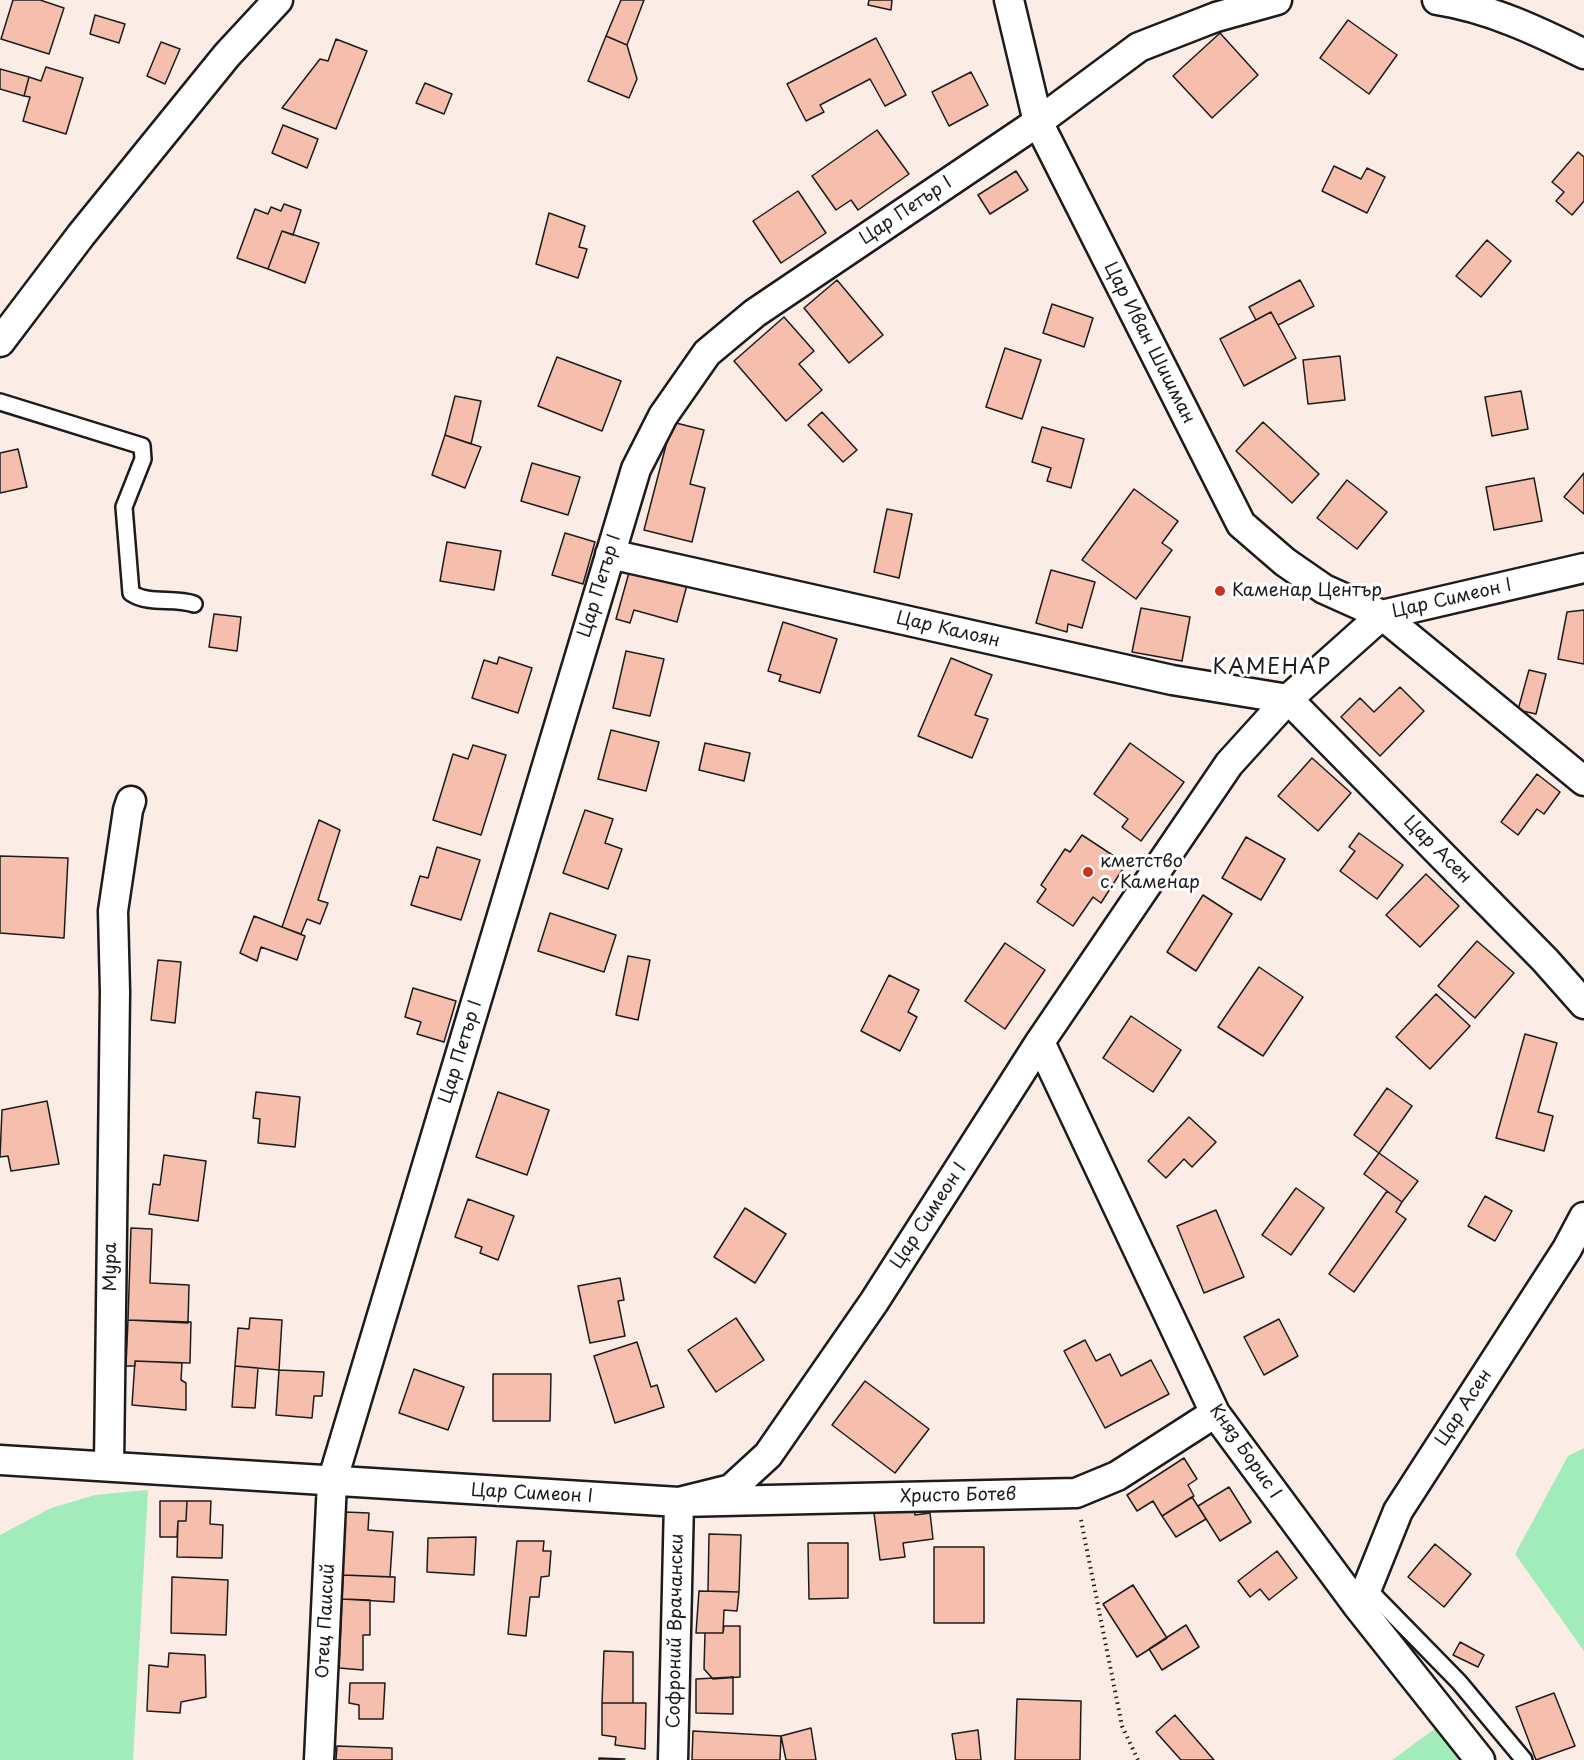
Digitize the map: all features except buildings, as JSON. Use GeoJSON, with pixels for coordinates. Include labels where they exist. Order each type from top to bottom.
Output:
{"type":"FeatureCollection","features":[{"type":"Feature","properties":{"kind":"street"},"geometry":{"type":"LineString","coordinates":[[0,342],[81,235],[227,55],[278,0]]}},
{"type":"Feature","properties":{"kind":"street","name":"Цар Иван Шишман"},"geometry":{"type":"LineString","coordinates":[[1009,0],[1038,122],[1241,524],[1324,590],[1382,615],[1584,781]]}},
{"type":"Feature","properties":{"kind":"street","name":"Цар Петър I"},"geometry":{"type":"LineString","coordinates":[[332,1482],[636,469],[663,416],[707,353],[755,313],[1038,122],[1139,46],[1216,17],[1277,0]]}},
{"type":"Feature","properties":{"kind":"street"},"geometry":{"type":"LineString","coordinates":[[1437,0],[1457,3],[1534,30],[1584,54]]}},
{"type":"Feature","properties":{"kind":"street","name":"Цар Калоян"},"geometry":{"type":"LineString","coordinates":[[610,554],[1172,680],[1288,699]]}},
{"type":"Feature","properties":{"kind":"street","name":"Цар Симеон I"},"geometry":{"type":"LineString","coordinates":[[0,1460],[679,1502],[731,1490],[768,1455],[874,1302],[1040,1042],[1229,764],[1288,699],[1382,615],[1584,568]]}},
{"type":"Feature","properties":{"kind":"street","name":"Цар Асен"},"geometry":{"type":"LineString","coordinates":[[1288,699],[1545,960],[1584,1004]]}},
{"type":"Feature","properties":{"kind":"street","name":"Мура"},"geometry":{"type":"LineString","coordinates":[[109,1465],[112,1070],[115,992],[113,911],[131,801]]}},
{"type":"Feature","properties":{"kind":"street","name":"Княз Борис I"},"geometry":{"type":"LineString","coordinates":[[1040,1042],[1215,1413],[1362,1596],[1480,1760]]}},
{"type":"Feature","properties":{"kind":"street","name":"Цар Асен"},"geometry":{"type":"LineString","coordinates":[[1362,1596],[1398,1511],[1567,1249],[1584,1217]]}},
{"type":"Feature","properties":{"kind":"street","name":"Христо Ботев"},"geometry":{"type":"LineString","coordinates":[[679,1502],[1076,1494],[1117,1476],[1215,1413]]}},
{"type":"Feature","properties":{"kind":"street","name":"Отец Паисий"},"geometry":{"type":"LineString","coordinates":[[319,1760],[332,1482]]}},
{"type":"Feature","properties":{"kind":"street","name":"Софроний Врачански"},"geometry":{"type":"LineString","coordinates":[[673,1760],[679,1502]]}},
{"type":"Feature","properties":{"kind":"lane"},"geometry":{"type":"LineString","coordinates":[[0,402],[142,446],[143,459],[124,507],[131,592],[141,599],[180,600],[194,604]]}},
{"type":"Feature","properties":{"kind":"lane"},"geometry":{"type":"LineString","coordinates":[[1362,1596],[1459,1682],[1524,1760]]}},
{"type":"Feature","properties":{"kind":"path"},"geometry":{"type":"LineString","coordinates":[[1076,1494],[1122,1726],[1138,1760]]}},
{"type":"Feature","properties":{"kind":"green space"},"geometry":{"type":"Polygon","coordinates":[[[1584,1448],[1584,1651],[1515,1554],[1568,1456],[1584,1448]]]}},
{"type":"Feature","properties":{"kind":"green space"},"geometry":{"type":"Polygon","coordinates":[[[148,1490],[133,1760],[0,1760],[0,1535],[51,1508],[95,1495],[148,1490]]]}},
{"type":"Feature","properties":{"kind":"green space"},"geometry":{"type":"Polygon","coordinates":[[[1436,1728],[1459,1760],[1392,1760],[1436,1728]]]}},
{"type":"Feature","properties":{"kind":"place","name":"Каменар Център"},"geometry":{"type":"Point","coordinates":[1220,591]}},
{"type":"Feature","properties":{"kind":"place","name":"кметство с. Каменар"},"geometry":{"type":"Point","coordinates":[1088,872]}},
{"type":"Feature","properties":{"kind":"district","name":"КАМЕНАР"},"geometry":{"type":"Point","coordinates":[1272,668]}}]}
